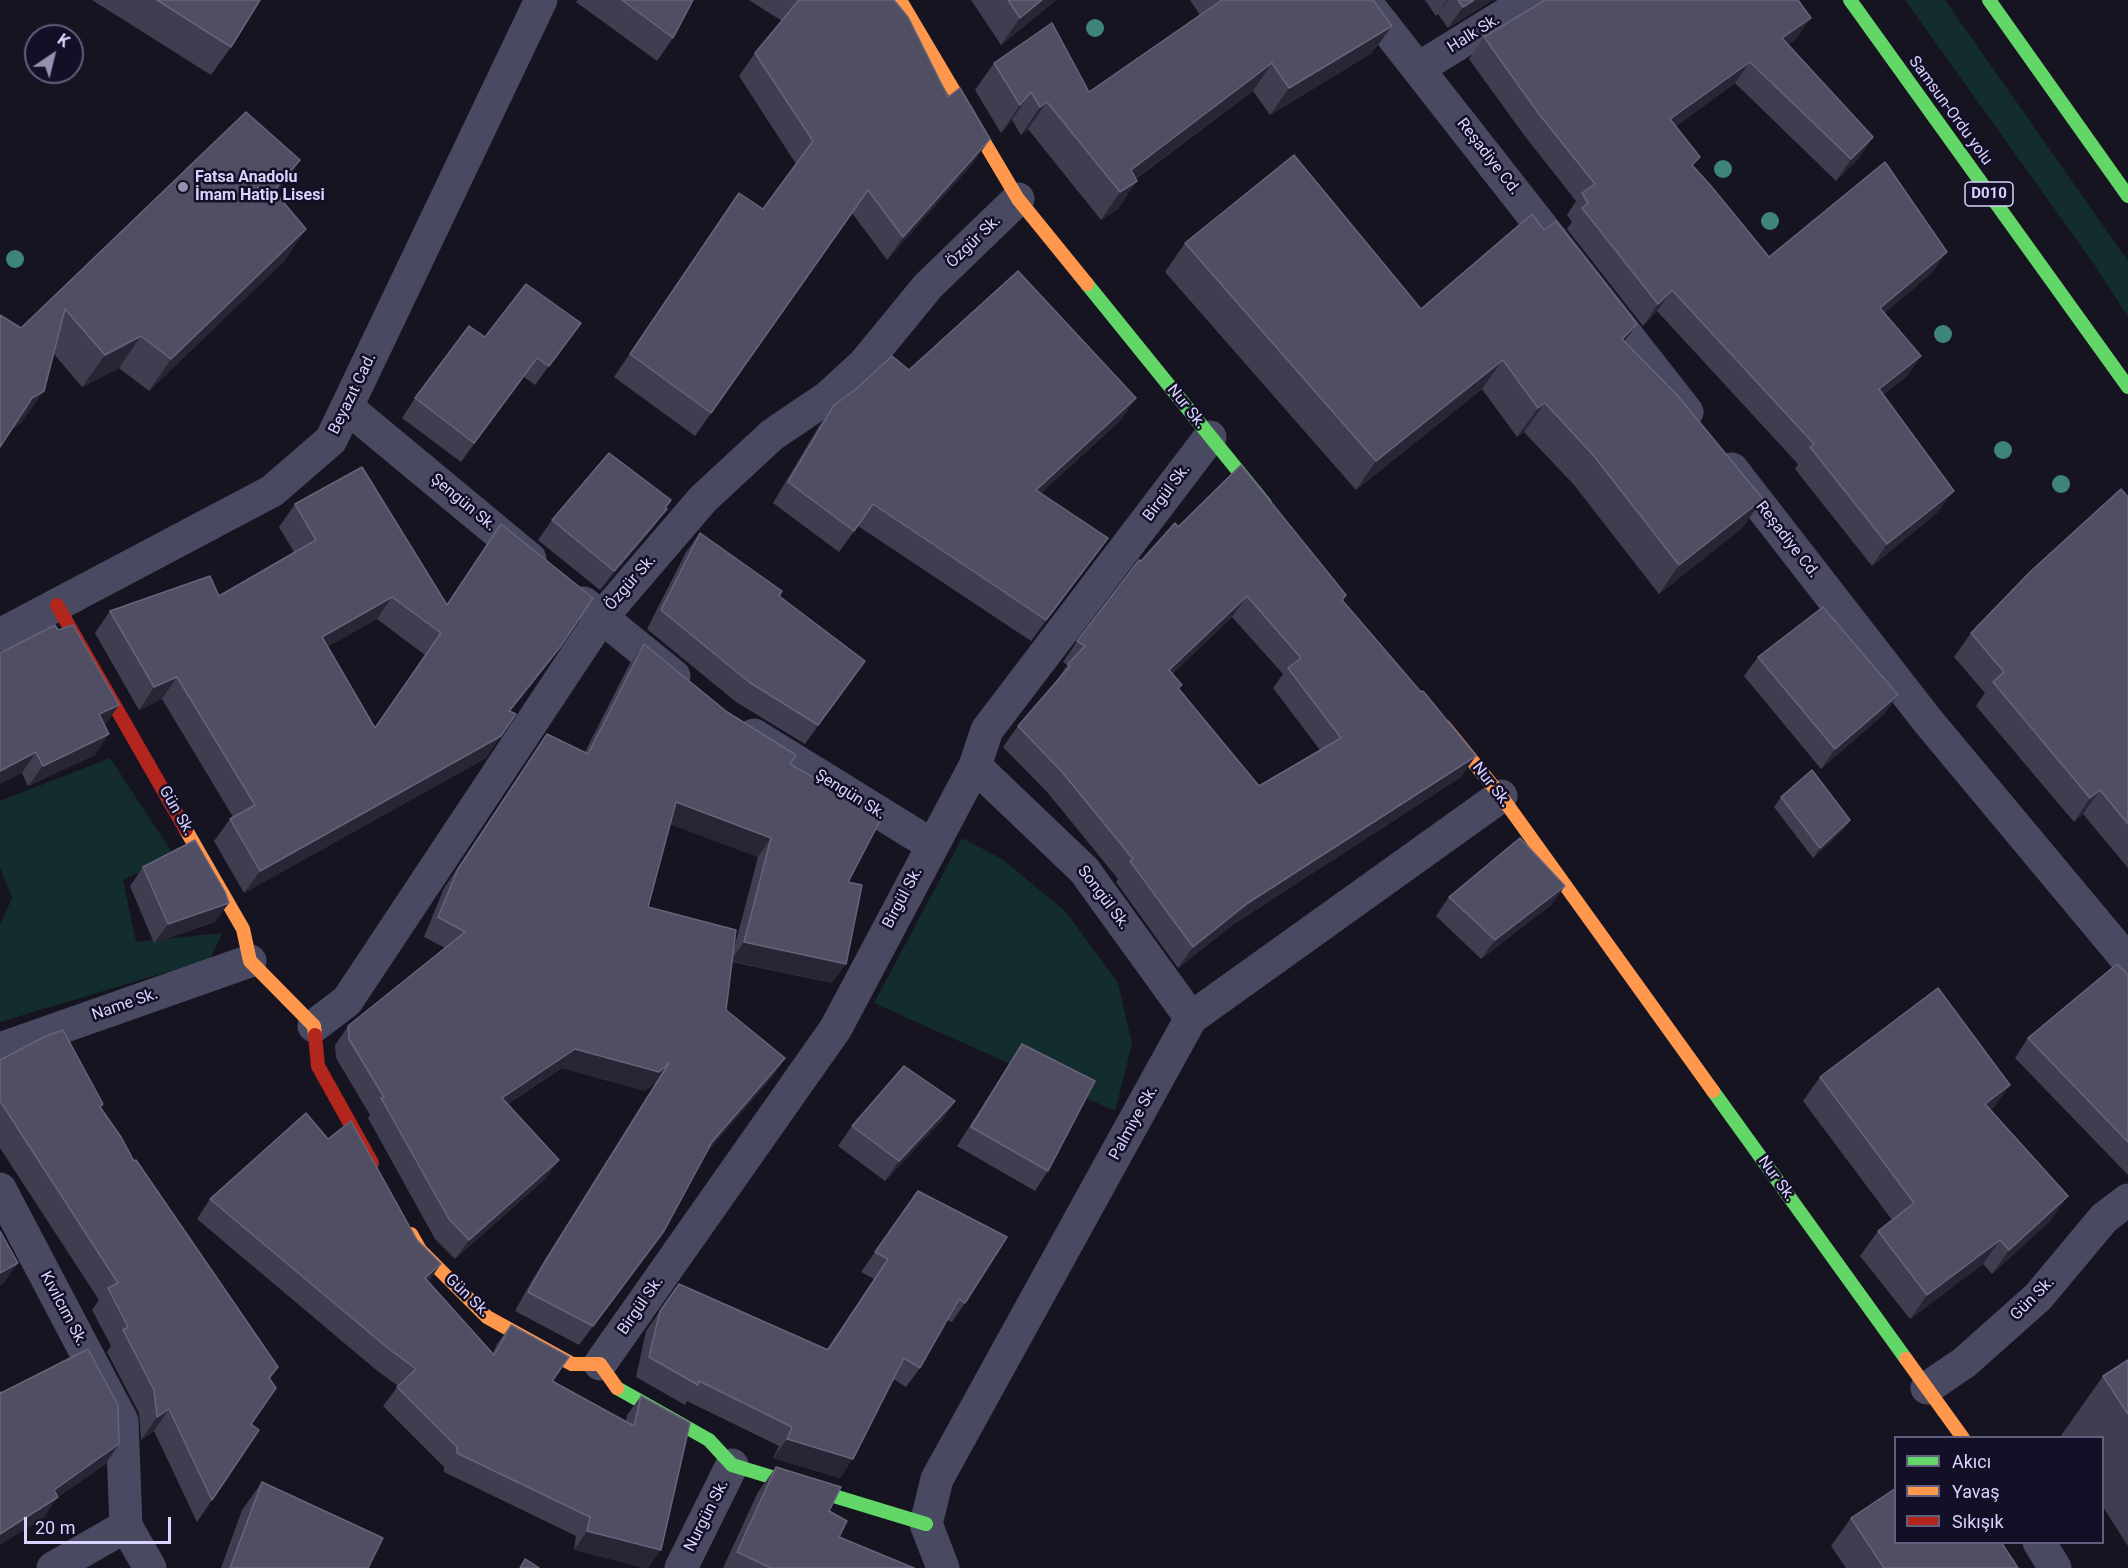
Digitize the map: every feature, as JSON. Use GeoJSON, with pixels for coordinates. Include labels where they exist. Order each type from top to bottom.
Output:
{"type":"FeatureCollection","features":[{"type":"Feature","properties":{"kind":"main road","name":"Nur Sk."},"geometry":{"type":"LineString","coordinates":[[900,0],[1018,200],[1270,511]]}},
{"type":"Feature","properties":{"kind":"main road","name":"Samsun-Ordu yolu"},"geometry":{"type":"LineString","coordinates":[[1850,0],[2128,387]]}},
{"type":"Feature","properties":{"kind":"main road"},"geometry":{"type":"LineString","coordinates":[[1989,0],[2128,196]]}},
{"type":"Feature","properties":{"kind":"main road","name":"Gün Sk."},"geometry":{"type":"LineString","coordinates":[[57,605],[243,929],[250,961]]}},
{"type":"Feature","properties":{"kind":"main road","name":"Nur Sk."},"geometry":{"type":"LineString","coordinates":[[1434,713],[1501,796],[1962,1436]]}},
{"type":"Feature","properties":{"kind":"main road"},"geometry":{"type":"LineString","coordinates":[[250,961],[314,1026],[318,1066],[380,1179]]}},
{"type":"Feature","properties":{"kind":"main road","name":"Gün Sk."},"geometry":{"type":"LineString","coordinates":[[403,1220],[420,1250],[487,1317],[572,1364],[600,1364]]}},
{"type":"Feature","properties":{"kind":"main road"},"geometry":{"type":"LineString","coordinates":[[600,1364],[616,1387],[709,1440],[732,1465],[926,1524]]}},
{"type":"Feature","properties":{"kind":"street","name":"Beyazıt Cad."},"geometry":{"type":"LineString","coordinates":[[0,635],[272,491],[331,440],[541,0]]}},
{"type":"Feature","properties":{"kind":"street","name":"Reşadiye Cd."},"geometry":{"type":"LineString","coordinates":[[1364,0],[1927,720],[2128,961]]}},
{"type":"Feature","properties":{"kind":"street","name":"Halk Sk."},"geometry":{"type":"LineString","coordinates":[[1419,68],[1529,0]]}},
{"type":"Feature","properties":{"kind":"street","name":"Özgür Sk."},"geometry":{"type":"LineString","coordinates":[[314,1026],[347,1001],[602,618],[703,499],[772,435],[828,397],[864,364],[927,286],[1018,200]]}},
{"type":"Feature","properties":{"kind":"street","name":"Şengün Sk."},"geometry":{"type":"LineString","coordinates":[[348,408],[698,696]]}},
{"type":"Feature","properties":{"kind":"street","name":"Birgül Sk."},"geometry":{"type":"LineString","coordinates":[[600,1364],[836,1028],[975,766],[987,730],[1210,437]]}},
{"type":"Feature","properties":{"kind":"street","name":"Şengün Sk."},"geometry":{"type":"LineString","coordinates":[[725,717],[932,845]]}},
{"type":"Feature","properties":{"kind":"street","name":"Songül Sk."},"geometry":{"type":"LineString","coordinates":[[975,766],[1084,870],[1191,1018]]}},
{"type":"Feature","properties":{"kind":"street","name":"Palmiye Sk."},"geometry":{"type":"LineString","coordinates":[[926,1524],[937,1479],[1191,1018],[1501,796]]}},
{"type":"Feature","properties":{"kind":"street","name":"Name Sk."},"geometry":{"type":"LineString","coordinates":[[0,1049],[250,961]]}},
{"type":"Feature","properties":{"kind":"street","name":"Kıvılcım Sk."},"geometry":{"type":"LineString","coordinates":[[0,1189],[122,1421],[126,1526],[150,1568]]}},
{"type":"Feature","properties":{"kind":"street","name":"Gün Sk."},"geometry":{"type":"LineString","coordinates":[[1927,1388],[1965,1362],[2038,1297],[2104,1218],[2128,1200]]}},
{"type":"Feature","properties":{"kind":"street","name":"Nurgün Sk."},"geometry":{"type":"LineString","coordinates":[[681,1568],[732,1465]]}},
{"type":"Feature","properties":{"kind":"street"},"geometry":{"type":"LineString","coordinates":[[926,1524],[943,1568]]}},
{"type":"Feature","properties":{"kind":"street"},"geometry":{"type":"LineString","coordinates":[[53,1568],[126,1526]]}},
{"type":"Feature","properties":{"kind":"street"},"geometry":{"type":"LineString","coordinates":[[2040,1544],[2055,1568]]}},
{"type":"Feature","properties":{"kind":"green space"},"geometry":{"type":"Polygon","coordinates":[[[1905,0],[1945,0],[2128,261],[2128,317],[2096,267],[1905,0]]]}},
{"type":"Feature","properties":{"kind":"green space"},"geometry":{"type":"Polygon","coordinates":[[[110,758],[174,855],[123,880],[136,942],[222,933],[210,959],[0,1022],[0,925],[12,898],[0,868],[0,801],[110,758]]]}},
{"type":"Feature","properties":{"kind":"green space"},"geometry":{"type":"Polygon","coordinates":[[[962,838],[1002,859],[1066,912],[1118,983],[1132,1044],[1115,1111],[874,1003],[962,838]]]}},
{"type":"Feature","properties":{"kind":"building"},"geometry":{"type":"Polygon","coordinates":[[[157,0],[260,0],[231,47],[157,0]]]}},
{"type":"Feature","properties":{"kind":"building"},"geometry":{"type":"Polygon","coordinates":[[[622,0],[693,0],[673,38],[622,0]]]}},
{"type":"Feature","properties":{"kind":"building"},"geometry":{"type":"Polygon","coordinates":[[[799,0],[894,0],[908,17],[948,97],[960,88],[990,139],[903,237],[868,190],[711,413],[630,354],[739,193],[763,209],[813,141],[755,53],[799,0]]]}},
{"type":"Feature","properties":{"kind":"building"},"geometry":{"type":"Polygon","coordinates":[[[1008,0],[1042,0],[1020,18],[1008,0]]]}},
{"type":"Feature","properties":{"kind":"building"},"geometry":{"type":"Polygon","coordinates":[[[1222,0],[1373,0],[1392,26],[1289,88],[1272,63],[1131,170],[1137,181],[1120,192],[1047,102],[1040,107],[1031,92],[1020,105],[994,63],[1052,23],[1089,92],[1222,0]]]}},
{"type":"Feature","properties":{"kind":"building"},"geometry":{"type":"Polygon","coordinates":[[[1458,0],[1474,0],[1463,7],[1458,0]]]}},
{"type":"Feature","properties":{"kind":"building"},"geometry":{"type":"Polygon","coordinates":[[[1545,0],[1798,0],[1811,18],[1782,38],[1873,137],[1851,159],[1750,62],[1670,119],[1700,157],[1692,165],[1769,257],[1885,162],[1947,252],[1880,308],[1921,356],[1879,389],[1954,491],[1887,544],[1810,447],[1814,444],[1672,290],[1658,304],[1582,208],[1588,203],[1582,193],[1595,184],[1539,114],[1484,37],[1545,0]]]}},
{"type":"Feature","properties":{"kind":"building"},"geometry":{"type":"Polygon","coordinates":[[[246,112],[300,160],[274,191],[306,229],[171,359],[141,336],[105,355],[65,309],[44,391],[32,398],[0,447],[0,315],[21,328],[246,112]]]}},
{"type":"Feature","properties":{"kind":"building"},"geometry":{"type":"Polygon","coordinates":[[[1294,155],[1421,309],[1532,214],[1544,230],[1556,221],[1637,324],[1622,339],[1678,396],[1763,499],[1679,565],[1594,456],[1545,403],[1538,408],[1503,360],[1376,461],[1185,243],[1294,155]]]}},
{"type":"Feature","properties":{"kind":"building"},"geometry":{"type":"Polygon","coordinates":[[[1018,271],[1136,398],[1036,490],[1108,538],[1046,620],[873,504],[854,531],[788,482],[834,405],[855,390],[892,356],[909,370],[1018,271]]]}},
{"type":"Feature","properties":{"kind":"building"},"geometry":{"type":"Polygon","coordinates":[[[526,284],[581,323],[549,366],[537,358],[474,443],[415,398],[469,326],[485,337],[526,284]]]}},
{"type":"Feature","properties":{"kind":"building"},"geometry":{"type":"Polygon","coordinates":[[[609,453],[671,500],[665,508],[667,509],[614,571],[552,520],[609,453]]]}},
{"type":"Feature","properties":{"kind":"building"},"geometry":{"type":"Polygon","coordinates":[[[1241,465],[1346,595],[1342,600],[1421,692],[1423,691],[1476,756],[1248,903],[1193,947],[1130,861],[1133,859],[1063,773],[1018,726],[1085,646],[1077,641],[1139,560],[1141,561],[1175,523],[1178,527],[1241,465]],[[1247,596],[1169,670],[1182,685],[1178,688],[1259,786],[1341,738],[1288,668],[1301,658],[1247,596]]]}},
{"type":"Feature","properties":{"kind":"building"},"geometry":{"type":"Polygon","coordinates":[[[362,467],[447,605],[501,524],[593,598],[561,646],[509,711],[516,714],[501,736],[260,871],[230,819],[255,805],[177,677],[154,687],[110,611],[210,576],[219,596],[316,540],[295,504],[362,467]],[[392,597],[322,637],[375,728],[441,633],[392,597]]]}},
{"type":"Feature","properties":{"kind":"building"},"geometry":{"type":"Polygon","coordinates":[[[2121,489],[2128,497],[2128,824],[2100,790],[2090,798],[1993,682],[2004,672],[1971,633],[2030,572],[2121,489]]]}},
{"type":"Feature","properties":{"kind":"building"},"geometry":{"type":"Polygon","coordinates":[[[700,533],[782,591],[779,596],[865,661],[818,725],[749,682],[661,610],[700,533]]]}},
{"type":"Feature","properties":{"kind":"building"},"geometry":{"type":"Polygon","coordinates":[[[1823,607],[1898,695],[1835,749],[1758,657],[1823,607]]]}},
{"type":"Feature","properties":{"kind":"building"},"geometry":{"type":"Polygon","coordinates":[[[55,625],[58,630],[73,625],[119,705],[99,714],[109,734],[43,766],[36,752],[0,771],[0,653],[55,625]]]}},
{"type":"Feature","properties":{"kind":"building"},"geometry":{"type":"Polygon","coordinates":[[[644,644],[727,712],[796,755],[790,764],[882,817],[848,882],[862,885],[846,964],[744,942],[771,838],[676,802],[648,907],[736,930],[726,1010],[785,1058],[712,1142],[664,1231],[593,1326],[528,1292],[669,1063],[659,1072],[575,1049],[502,1098],[559,1160],[469,1240],[449,1219],[381,1098],[384,1097],[349,1039],[348,1026],[465,932],[438,917],[458,869],[547,734],[588,754],[644,644]]]}},
{"type":"Feature","properties":{"kind":"building"},"geometry":{"type":"Polygon","coordinates":[[[1812,770],[1850,820],[1820,848],[1781,797],[1812,770]]]}},
{"type":"Feature","properties":{"kind":"building"},"geometry":{"type":"Polygon","coordinates":[[[1520,838],[1565,886],[1495,940],[1449,897],[1520,838]]]}},
{"type":"Feature","properties":{"kind":"building"},"geometry":{"type":"Polygon","coordinates":[[[195,840],[229,903],[168,924],[143,867],[195,840]]]}},
{"type":"Feature","properties":{"kind":"building"},"geometry":{"type":"Polygon","coordinates":[[[2117,964],[2128,975],[2128,1142],[2028,1038],[2117,964]]]}},
{"type":"Feature","properties":{"kind":"building"},"geometry":{"type":"Polygon","coordinates":[[[1938,988],[2010,1085],[1985,1104],[2068,1196],[2009,1250],[2000,1240],[1927,1295],[1878,1231],[1914,1203],[1820,1077],[1938,988]]]}},
{"type":"Feature","properties":{"kind":"building"},"geometry":{"type":"Polygon","coordinates":[[[63,1030],[103,1104],[100,1107],[134,1161],[136,1160],[278,1367],[269,1378],[276,1388],[251,1424],[259,1430],[212,1500],[169,1409],[157,1417],[154,1390],[123,1330],[128,1327],[108,1288],[118,1283],[0,1101],[0,1060],[46,1036],[63,1030]]]}},
{"type":"Feature","properties":{"kind":"building"},"geometry":{"type":"Polygon","coordinates":[[[1022,1044],[1095,1081],[1048,1171],[971,1127],[1022,1044]]]}},
{"type":"Feature","properties":{"kind":"building"},"geometry":{"type":"Polygon","coordinates":[[[904,1066],[955,1101],[899,1161],[852,1126],[904,1066]]]}},
{"type":"Feature","properties":{"kind":"building"},"geometry":{"type":"Polygon","coordinates":[[[306,1113],[328,1139],[351,1121],[417,1240],[441,1264],[425,1278],[494,1355],[511,1325],[569,1357],[552,1381],[634,1426],[641,1396],[690,1423],[661,1550],[587,1531],[590,1517],[457,1453],[457,1447],[397,1387],[416,1369],[210,1199],[306,1113]]]}},
{"type":"Feature","properties":{"kind":"building"},"geometry":{"type":"Polygon","coordinates":[[[918,1191],[1007,1237],[965,1303],[959,1299],[920,1368],[904,1358],[853,1459],[787,1439],[792,1427],[699,1381],[698,1385],[649,1357],[660,1311],[679,1284],[828,1350],[888,1259],[875,1252],[918,1191]]]}},
{"type":"Feature","properties":{"kind":"building"},"geometry":{"type":"Polygon","coordinates":[[[0,1231],[18,1263],[0,1273],[0,1231]]]}},
{"type":"Feature","properties":{"kind":"building"},"geometry":{"type":"Polygon","coordinates":[[[88,1349],[118,1405],[119,1444],[54,1490],[58,1497],[0,1534],[0,1392],[88,1349]]]}},
{"type":"Feature","properties":{"kind":"building"},"geometry":{"type":"Polygon","coordinates":[[[2128,1360],[2128,1414],[2103,1376],[2128,1360]]]}},
{"type":"Feature","properties":{"kind":"building"},"geometry":{"type":"Polygon","coordinates":[[[776,1467],[841,1487],[829,1511],[847,1521],[839,1537],[914,1568],[771,1568],[737,1552],[776,1467]]]}},
{"type":"Feature","properties":{"kind":"building"},"geometry":{"type":"Polygon","coordinates":[[[262,1482],[383,1538],[368,1568],[230,1568],[262,1482]]]}},
{"type":"Feature","properties":{"kind":"building"},"geometry":{"type":"Polygon","coordinates":[[[1894,1489],[1894,1544],[2002,1544],[2018,1568],[1884,1568],[1851,1518],[1894,1489]]]}},
{"type":"Feature","properties":{"kind":"building"},"geometry":{"type":"Polygon","coordinates":[[[525,1559],[539,1568],[520,1568],[525,1559]]]}},
{"type":"Feature","properties":{"kind":"traffic: fast"},"geometry":{"type":"LineString","coordinates":[[1850,0],[2128,387]]}},
{"type":"Feature","properties":{"kind":"traffic: fast"},"geometry":{"type":"LineString","coordinates":[[1989,0],[2128,196]]}},
{"type":"Feature","properties":{"kind":"traffic: fast"},"geometry":{"type":"LineString","coordinates":[[1087,284],[1265,504]]}},
{"type":"Feature","properties":{"kind":"traffic: fast"},"geometry":{"type":"LineString","coordinates":[[1713,1091],[1906,1359]]}},
{"type":"Feature","properties":{"kind":"traffic: fast"},"geometry":{"type":"LineString","coordinates":[[617,1388],[709,1440],[732,1465],[926,1524]]}},
{"type":"Feature","properties":{"kind":"traffic: slow"},"geometry":{"type":"LineString","coordinates":[[900,0],[1018,199],[1087,284]]}},
{"type":"Feature","properties":{"kind":"traffic: slow"},"geometry":{"type":"LineString","coordinates":[[1444,726],[1501,796],[1713,1091]]}},
{"type":"Feature","properties":{"kind":"traffic: slow"},"geometry":{"type":"LineString","coordinates":[[186,830],[243,929],[250,961],[314,1026],[315,1035]]}},
{"type":"Feature","properties":{"kind":"traffic: slow"},"geometry":{"type":"LineString","coordinates":[[411,1234],[420,1250],[487,1317],[572,1364],[600,1364],[617,1388]]}},
{"type":"Feature","properties":{"kind":"traffic: slow"},"geometry":{"type":"LineString","coordinates":[[1906,1359],[1962,1436]]}},
{"type":"Feature","properties":{"kind":"traffic: jam"},"geometry":{"type":"LineString","coordinates":[[57,605],[186,830]]}},
{"type":"Feature","properties":{"kind":"traffic: jam"},"geometry":{"type":"LineString","coordinates":[[315,1035],[318,1066],[372,1163]]}},
{"type":"Feature","properties":{"kind":"place","name":"Fatsa Anadolu İmam Hatip Lisesi"},"geometry":{"type":"Point","coordinates":[183,187]}}]}
